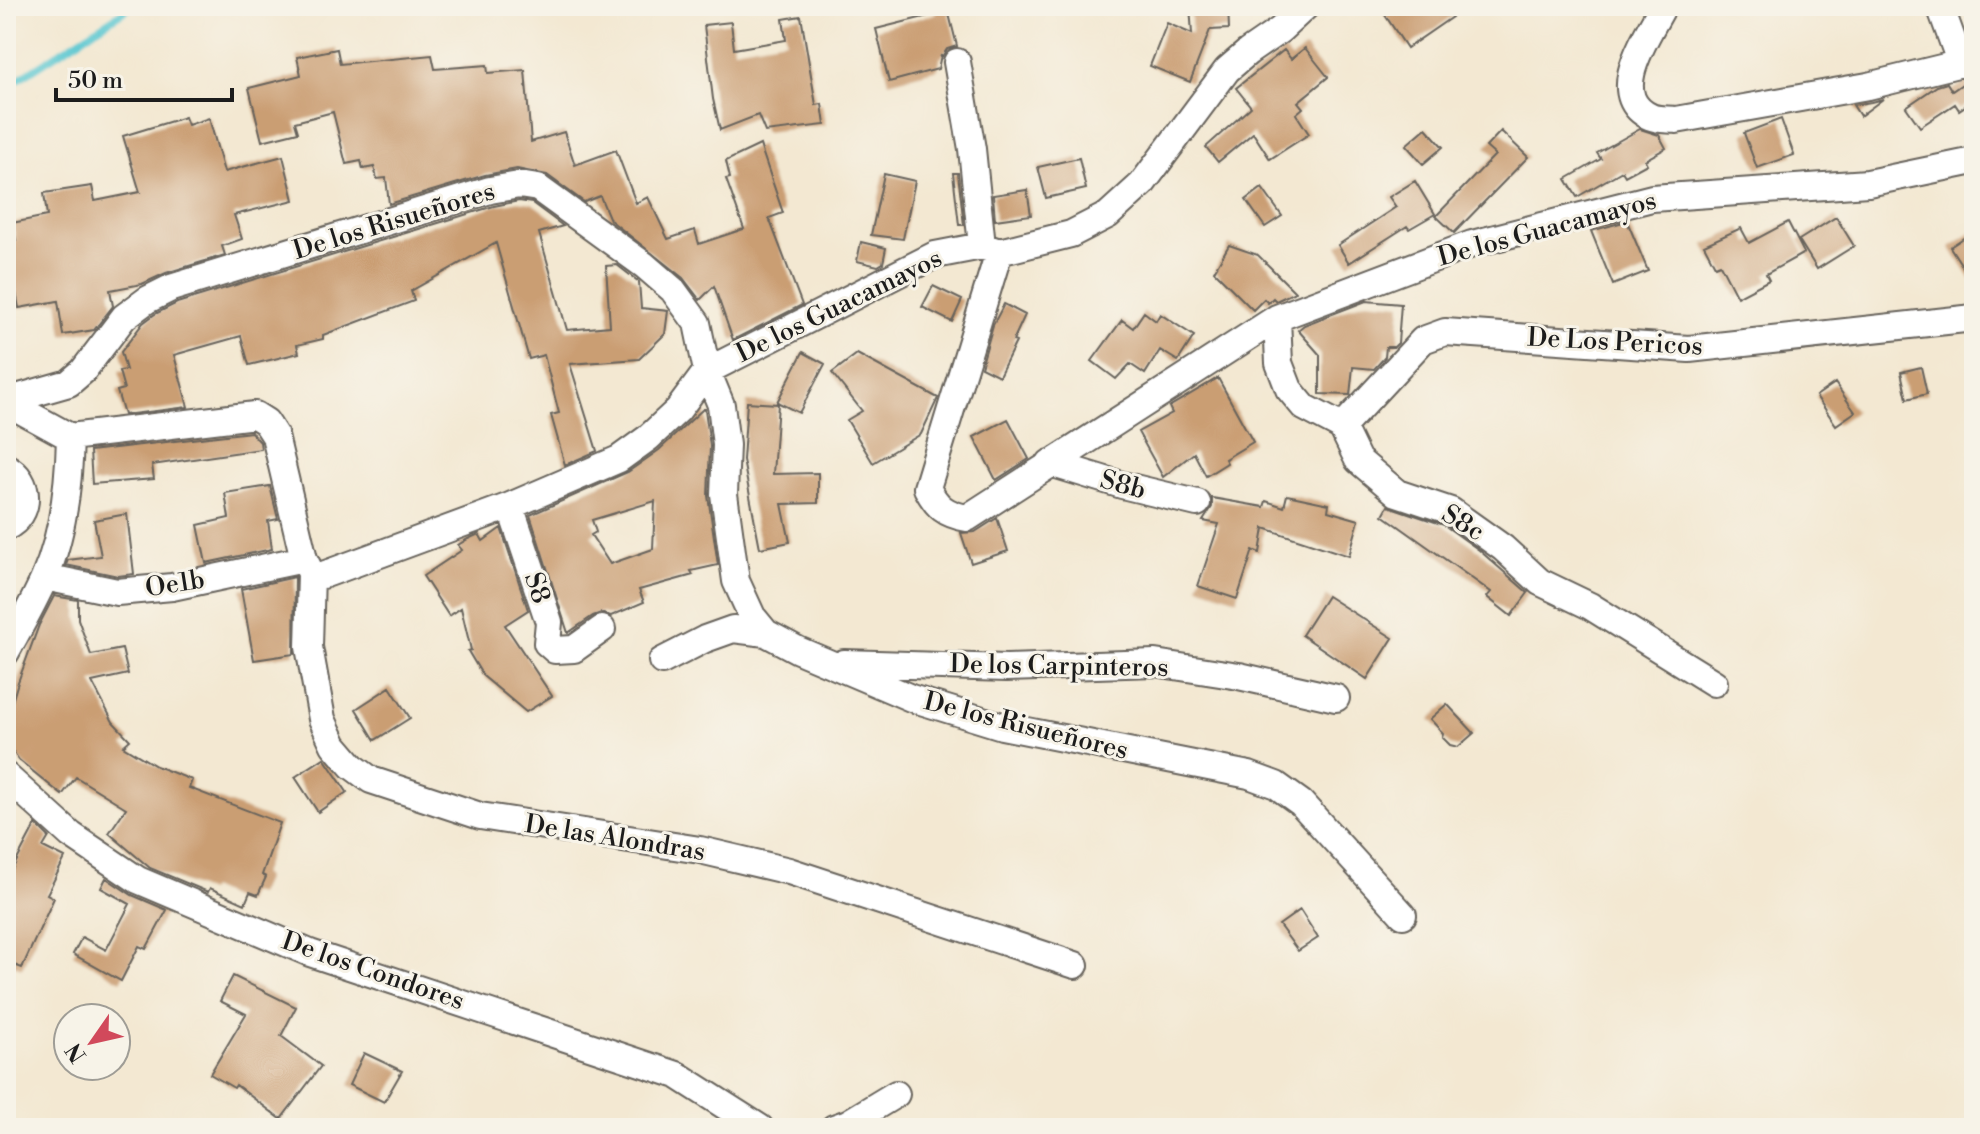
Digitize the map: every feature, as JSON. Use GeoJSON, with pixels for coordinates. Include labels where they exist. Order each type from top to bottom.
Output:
{"type":"FeatureCollection","features":[{"type":"Feature","properties":{"kind":"street"},"geometry":{"type":"LineString","coordinates":[[957,62],[990,249],[1071,234],[1108,215],[1142,184],[1227,70],[1306,6]]}},
{"type":"Feature","properties":{"kind":"street"},"geometry":{"type":"LineString","coordinates":[[1663,6],[1630,70],[1629,91],[1636,105],[1652,118],[1676,120],[1868,86],[1968,62],[1940,6]]}},
{"type":"Feature","properties":{"kind":"street","name":"De los Guacamayos"},"geometry":{"type":"LineString","coordinates":[[308,566],[323,575],[510,506],[619,459],[678,410],[707,371],[935,255],[990,249],[927,488],[936,505],[950,515],[967,518],[1277,318],[1472,244],[1652,198],[1868,183],[1974,161]]}},
{"type":"Feature","properties":{"kind":"street","name":"De los Risueñores"},"geometry":{"type":"LineString","coordinates":[[6,401],[69,383],[83,371],[124,317],[171,288],[490,190],[519,185],[538,188],[644,265],[673,290],[697,323],[707,371],[721,405],[726,445],[724,494],[736,581],[752,616],[766,633],[911,698],[1002,726],[1249,775],[1276,785],[1301,803],[1403,915]]}},
{"type":"Feature","properties":{"kind":"street"},"geometry":{"type":"LineString","coordinates":[[1277,318],[1279,363],[1289,389],[1304,407],[1342,427]]}},
{"type":"Feature","properties":{"kind":"street","name":"De Los Pericos"},"geometry":{"type":"LineString","coordinates":[[1342,427],[1423,340],[1445,332],[1689,349],[1974,318]]}},
{"type":"Feature","properties":{"kind":"street"},"geometry":{"type":"LineString","coordinates":[[6,401],[70,437],[255,415],[266,422],[275,436],[308,566]]}},
{"type":"Feature","properties":{"kind":"street","name":"S8c"},"geometry":{"type":"LineString","coordinates":[[1342,427],[1358,460],[1397,493],[1451,511],[1503,548],[1540,582],[1590,606],[1714,683]]}},
{"type":"Feature","properties":{"kind":"street"},"geometry":{"type":"LineString","coordinates":[[6,652],[45,577],[67,483],[70,437]]}},
{"type":"Feature","properties":{"kind":"street","name":"S8b"},"geometry":{"type":"LineString","coordinates":[[1050,463],[1197,503]]}},
{"type":"Feature","properties":{"kind":"street"},"geometry":{"type":"LineString","coordinates":[[6,467],[22,481],[26,498],[21,516],[6,527]]}},
{"type":"Feature","properties":{"kind":"street","name":"S8"},"geometry":{"type":"LineString","coordinates":[[510,506],[549,622],[547,643],[555,650],[574,649],[602,629]]}},
{"type":"Feature","properties":{"kind":"street","name":"Oe1b"},"geometry":{"type":"LineString","coordinates":[[45,577],[117,592],[172,587],[308,566]]}},
{"type":"Feature","properties":{"kind":"street","name":"De las Alondras"},"geometry":{"type":"LineString","coordinates":[[308,566],[309,647],[322,719],[334,745],[352,766],[371,780],[480,816],[700,850],[789,871],[1075,965]]}},
{"type":"Feature","properties":{"kind":"street"},"geometry":{"type":"LineString","coordinates":[[662,661],[733,629],[766,633]]}},
{"type":"Feature","properties":{"kind":"street","name":"De los Carpinteros"},"geometry":{"type":"LineString","coordinates":[[828,662],[1007,668],[1155,663],[1239,676],[1336,698]]}},
{"type":"Feature","properties":{"kind":"street","name":"De los Condores"},"geometry":{"type":"LineString","coordinates":[[6,776],[71,835],[138,880],[310,953],[677,1075],[760,1128]]}},
{"type":"Feature","properties":{"kind":"street"},"geometry":{"type":"LineString","coordinates":[[834,1128],[896,1094]]}},
{"type":"Feature","properties":{"kind":"building"},"geometry":{"type":"Polygon","coordinates":[[[935,6],[947,6],[957,46],[947,49],[941,58],[941,55],[938,69],[889,82],[876,29],[936,14],[935,6]]]}},
{"type":"Feature","properties":{"kind":"building"},"geometry":{"type":"Polygon","coordinates":[[[1190,6],[1228,6],[1229,29],[1210,30],[1190,82],[1150,66],[1167,23],[1192,34],[1190,6]]]}},
{"type":"Feature","properties":{"kind":"building"},"geometry":{"type":"Polygon","coordinates":[[[1379,6],[1445,6],[1452,17],[1407,48],[1379,6]]]}},
{"type":"Feature","properties":{"kind":"building"},"geometry":{"type":"Polygon","coordinates":[[[801,16],[816,105],[822,104],[825,125],[765,132],[758,115],[720,130],[704,25],[731,22],[734,49],[786,40],[783,19],[801,16]]]}},
{"type":"Feature","properties":{"kind":"building"},"geometry":{"type":"Polygon","coordinates":[[[1305,48],[1328,77],[1298,102],[1303,108],[1296,114],[1309,134],[1270,159],[1253,133],[1218,162],[1206,147],[1251,107],[1236,88],[1284,50],[1291,59],[1305,48]]]}},
{"type":"Feature","properties":{"kind":"building"},"geometry":{"type":"Polygon","coordinates":[[[337,49],[340,64],[432,55],[435,69],[487,65],[488,73],[525,70],[531,142],[564,132],[575,165],[616,150],[636,203],[648,197],[668,239],[695,230],[699,244],[744,229],[726,179],[730,178],[726,161],[760,145],[783,213],[769,218],[802,305],[733,340],[714,286],[700,300],[683,278],[610,220],[600,196],[584,202],[547,175],[517,169],[485,175],[389,204],[386,178],[377,179],[374,167],[363,169],[361,161],[346,164],[333,112],[295,122],[298,132],[262,141],[249,88],[301,75],[297,57],[337,49]]]}},
{"type":"Feature","properties":{"kind":"building"},"geometry":{"type":"Polygon","coordinates":[[[1974,76],[1974,100],[1959,110],[1955,104],[1920,127],[1906,107],[1937,86],[1947,83],[1952,91],[1974,76]]]}},
{"type":"Feature","properties":{"kind":"building"},"geometry":{"type":"Polygon","coordinates":[[[1883,99],[1860,116],[1853,105],[1871,102],[1883,99]]]}},
{"type":"Feature","properties":{"kind":"building"},"geometry":{"type":"Polygon","coordinates":[[[185,117],[188,125],[209,118],[224,172],[283,156],[294,200],[234,215],[242,239],[222,246],[225,255],[166,273],[142,284],[110,290],[113,306],[94,330],[63,335],[58,301],[19,308],[14,282],[6,283],[6,242],[16,240],[12,223],[47,216],[44,193],[92,186],[95,201],[140,192],[123,136],[185,117]]]}},
{"type":"Feature","properties":{"kind":"building"},"geometry":{"type":"Polygon","coordinates":[[[1781,119],[1794,155],[1757,168],[1744,133],[1781,119]]]}},
{"type":"Feature","properties":{"kind":"building"},"geometry":{"type":"Polygon","coordinates":[[[1426,128],[1443,147],[1423,164],[1406,145],[1426,128]]]}},
{"type":"Feature","properties":{"kind":"building"},"geometry":{"type":"Polygon","coordinates":[[[1640,129],[1659,135],[1666,148],[1645,160],[1647,164],[1625,176],[1622,171],[1577,197],[1566,179],[1601,159],[1597,153],[1640,129]]]}},
{"type":"Feature","properties":{"kind":"building"},"geometry":{"type":"Polygon","coordinates":[[[1501,131],[1528,157],[1454,233],[1436,216],[1495,155],[1486,147],[1501,131]]]}},
{"type":"Feature","properties":{"kind":"building"},"geometry":{"type":"Polygon","coordinates":[[[1079,158],[1086,189],[1046,198],[1038,167],[1079,158]]]}},
{"type":"Feature","properties":{"kind":"building"},"geometry":{"type":"Polygon","coordinates":[[[953,173],[958,173],[964,225],[959,225],[953,173]]]}},
{"type":"Feature","properties":{"kind":"building"},"geometry":{"type":"Polygon","coordinates":[[[884,174],[915,181],[903,239],[871,235],[884,174]]]}},
{"type":"Feature","properties":{"kind":"building"},"geometry":{"type":"Polygon","coordinates":[[[1415,181],[1435,214],[1409,229],[1407,226],[1349,263],[1338,245],[1396,207],[1389,197],[1415,181]]]}},
{"type":"Feature","properties":{"kind":"building"},"geometry":{"type":"Polygon","coordinates":[[[1262,188],[1282,216],[1265,227],[1246,200],[1262,188]]]}},
{"type":"Feature","properties":{"kind":"building"},"geometry":{"type":"Polygon","coordinates":[[[1027,190],[1031,215],[995,220],[993,195],[1027,190]]]}},
{"type":"Feature","properties":{"kind":"building"},"geometry":{"type":"Polygon","coordinates":[[[519,201],[532,203],[563,226],[539,233],[567,330],[610,326],[606,266],[617,265],[639,282],[641,308],[668,311],[665,334],[639,359],[570,364],[597,451],[565,465],[551,415],[559,413],[544,355],[529,359],[496,243],[411,291],[414,301],[323,335],[323,339],[297,345],[299,353],[249,365],[241,336],[174,355],[188,407],[124,415],[117,391],[124,389],[119,371],[126,370],[121,352],[143,323],[155,314],[177,303],[519,201]]]}},
{"type":"Feature","properties":{"kind":"building"},"geometry":{"type":"Polygon","coordinates":[[[1836,217],[1854,246],[1817,269],[1799,240],[1836,217]]]}},
{"type":"Feature","properties":{"kind":"building"},"geometry":{"type":"Polygon","coordinates":[[[1627,221],[1648,271],[1613,285],[1591,231],[1627,221]]]}},
{"type":"Feature","properties":{"kind":"building"},"geometry":{"type":"Polygon","coordinates":[[[1788,222],[1804,253],[1766,274],[1769,280],[1737,297],[1720,264],[1715,266],[1704,245],[1741,228],[1749,243],[1788,222]]]}},
{"type":"Feature","properties":{"kind":"building"},"geometry":{"type":"Polygon","coordinates":[[[1974,231],[1974,284],[1950,247],[1974,231]]]}},
{"type":"Feature","properties":{"kind":"building"},"geometry":{"type":"Polygon","coordinates":[[[861,242],[886,248],[883,263],[878,266],[857,261],[861,242]]]}},
{"type":"Feature","properties":{"kind":"building"},"geometry":{"type":"Polygon","coordinates":[[[1229,245],[1258,255],[1295,292],[1276,301],[1273,298],[1268,303],[1264,299],[1253,310],[1214,271],[1229,245]]]}},
{"type":"Feature","properties":{"kind":"building"},"geometry":{"type":"Polygon","coordinates":[[[933,286],[962,300],[952,322],[922,307],[933,286]]]}},
{"type":"Feature","properties":{"kind":"building"},"geometry":{"type":"Polygon","coordinates":[[[1366,301],[1401,304],[1398,343],[1394,347],[1386,347],[1385,357],[1374,369],[1353,367],[1350,395],[1320,394],[1320,355],[1298,330],[1366,301]]]}},
{"type":"Feature","properties":{"kind":"building"},"geometry":{"type":"Polygon","coordinates":[[[1004,304],[1025,315],[999,376],[981,367],[993,325],[1004,304]]]}},
{"type":"Feature","properties":{"kind":"building"},"geometry":{"type":"Polygon","coordinates":[[[1144,312],[1156,321],[1160,314],[1194,336],[1178,361],[1160,350],[1145,374],[1130,364],[1116,379],[1092,361],[1122,320],[1133,328],[1144,312]]]}},
{"type":"Feature","properties":{"kind":"building"},"geometry":{"type":"Polygon","coordinates":[[[803,352],[825,364],[799,413],[777,402],[803,352]]]}},
{"type":"Feature","properties":{"kind":"building"},"geometry":{"type":"Polygon","coordinates":[[[857,354],[938,398],[921,434],[873,463],[847,420],[862,411],[832,373],[857,354]]]}},
{"type":"Feature","properties":{"kind":"building"},"geometry":{"type":"Polygon","coordinates":[[[1921,367],[1927,394],[1907,399],[1901,372],[1921,367]]]}},
{"type":"Feature","properties":{"kind":"building"},"geometry":{"type":"Polygon","coordinates":[[[1218,378],[1253,442],[1225,459],[1227,463],[1206,476],[1194,453],[1163,477],[1138,432],[1172,413],[1169,407],[1218,378]]]}},
{"type":"Feature","properties":{"kind":"building"},"geometry":{"type":"Polygon","coordinates":[[[1835,383],[1855,412],[1836,425],[1816,396],[1835,383]]]}},
{"type":"Feature","properties":{"kind":"building"},"geometry":{"type":"Polygon","coordinates":[[[747,402],[778,404],[773,474],[818,473],[818,503],[782,504],[790,542],[760,548],[743,460],[747,402]]]}},
{"type":"Feature","properties":{"kind":"building"},"geometry":{"type":"Polygon","coordinates":[[[705,409],[710,446],[708,496],[718,565],[691,571],[693,575],[639,590],[644,602],[611,616],[601,613],[593,616],[568,633],[530,515],[628,472],[659,450],[705,409]],[[655,501],[592,520],[596,532],[591,535],[610,564],[653,549],[655,501]]]}},
{"type":"Feature","properties":{"kind":"building"},"geometry":{"type":"Polygon","coordinates":[[[1008,419],[1029,459],[996,480],[974,437],[1008,419]]]}},
{"type":"Feature","properties":{"kind":"building"},"geometry":{"type":"Polygon","coordinates":[[[251,432],[260,442],[261,449],[152,465],[154,479],[92,484],[90,451],[251,432]]]}},
{"type":"Feature","properties":{"kind":"building"},"geometry":{"type":"Polygon","coordinates":[[[270,486],[278,519],[268,521],[272,549],[206,563],[198,525],[229,518],[225,493],[270,486]]]}},
{"type":"Feature","properties":{"kind":"building"},"geometry":{"type":"Polygon","coordinates":[[[1287,495],[1329,504],[1328,511],[1359,520],[1349,556],[1264,528],[1260,553],[1253,550],[1237,599],[1198,586],[1219,524],[1203,521],[1212,507],[1212,498],[1264,507],[1266,501],[1284,507],[1287,495]]]}},
{"type":"Feature","properties":{"kind":"building"},"geometry":{"type":"Polygon","coordinates":[[[1388,506],[1444,525],[1479,550],[1528,593],[1511,616],[1487,597],[1491,592],[1383,515],[1388,506]]]}},
{"type":"Feature","properties":{"kind":"building"},"geometry":{"type":"Polygon","coordinates":[[[127,514],[134,574],[118,576],[66,565],[68,560],[101,556],[94,520],[127,514]]]}},
{"type":"Feature","properties":{"kind":"building"},"geometry":{"type":"Polygon","coordinates":[[[997,518],[1008,551],[971,563],[961,533],[975,532],[997,518]]]}},
{"type":"Feature","properties":{"kind":"building"},"geometry":{"type":"Polygon","coordinates":[[[501,528],[528,610],[505,625],[552,696],[526,712],[483,676],[468,651],[471,650],[461,608],[449,616],[423,576],[462,550],[458,545],[479,534],[483,541],[501,528]]]}},
{"type":"Feature","properties":{"kind":"building"},"geometry":{"type":"Polygon","coordinates":[[[295,577],[294,654],[254,660],[241,589],[295,577]]]}},
{"type":"Feature","properties":{"kind":"building"},"geometry":{"type":"Polygon","coordinates":[[[54,596],[78,600],[78,619],[91,655],[122,649],[128,674],[92,682],[113,722],[130,740],[123,746],[156,766],[192,780],[189,788],[280,823],[262,875],[266,877],[258,895],[250,892],[245,904],[210,888],[208,892],[150,868],[109,833],[126,808],[76,777],[62,795],[19,760],[6,741],[6,722],[18,682],[39,625],[54,596]]]}},
{"type":"Feature","properties":{"kind":"building"},"geometry":{"type":"Polygon","coordinates":[[[1327,596],[1393,638],[1367,679],[1302,635],[1327,596]]]}},
{"type":"Feature","properties":{"kind":"building"},"geometry":{"type":"Polygon","coordinates":[[[390,687],[410,718],[375,740],[356,709],[390,687]]]}},
{"type":"Feature","properties":{"kind":"building"},"geometry":{"type":"Polygon","coordinates":[[[1447,704],[1474,733],[1458,747],[1450,745],[1442,737],[1443,733],[1430,719],[1447,704]]]}},
{"type":"Feature","properties":{"kind":"building"},"geometry":{"type":"Polygon","coordinates":[[[324,758],[347,792],[318,812],[295,777],[324,758]]]}},
{"type":"Feature","properties":{"kind":"building"},"geometry":{"type":"Polygon","coordinates":[[[36,824],[49,837],[43,847],[65,858],[47,894],[54,898],[22,968],[6,962],[6,881],[36,824]]]}},
{"type":"Feature","properties":{"kind":"building"},"geometry":{"type":"Polygon","coordinates":[[[106,878],[132,895],[167,910],[146,949],[139,946],[121,981],[73,954],[82,937],[106,950],[130,904],[101,888],[106,878]]]}},
{"type":"Feature","properties":{"kind":"building"},"geometry":{"type":"Polygon","coordinates":[[[1300,910],[1318,938],[1298,951],[1279,925],[1300,910]]]}},
{"type":"Feature","properties":{"kind":"building"},"geometry":{"type":"Polygon","coordinates":[[[233,976],[296,1007],[281,1036],[321,1066],[281,1119],[236,1085],[234,1088],[210,1074],[246,1014],[220,1001],[233,976]]]}},
{"type":"Feature","properties":{"kind":"building"},"geometry":{"type":"Polygon","coordinates":[[[364,1053],[402,1071],[384,1102],[349,1085],[364,1053]]]}},
{"type":"Feature","properties":{"kind":"waterway"},"geometry":{"type":"LineString","coordinates":[[6,87],[132,6]]}}]}
